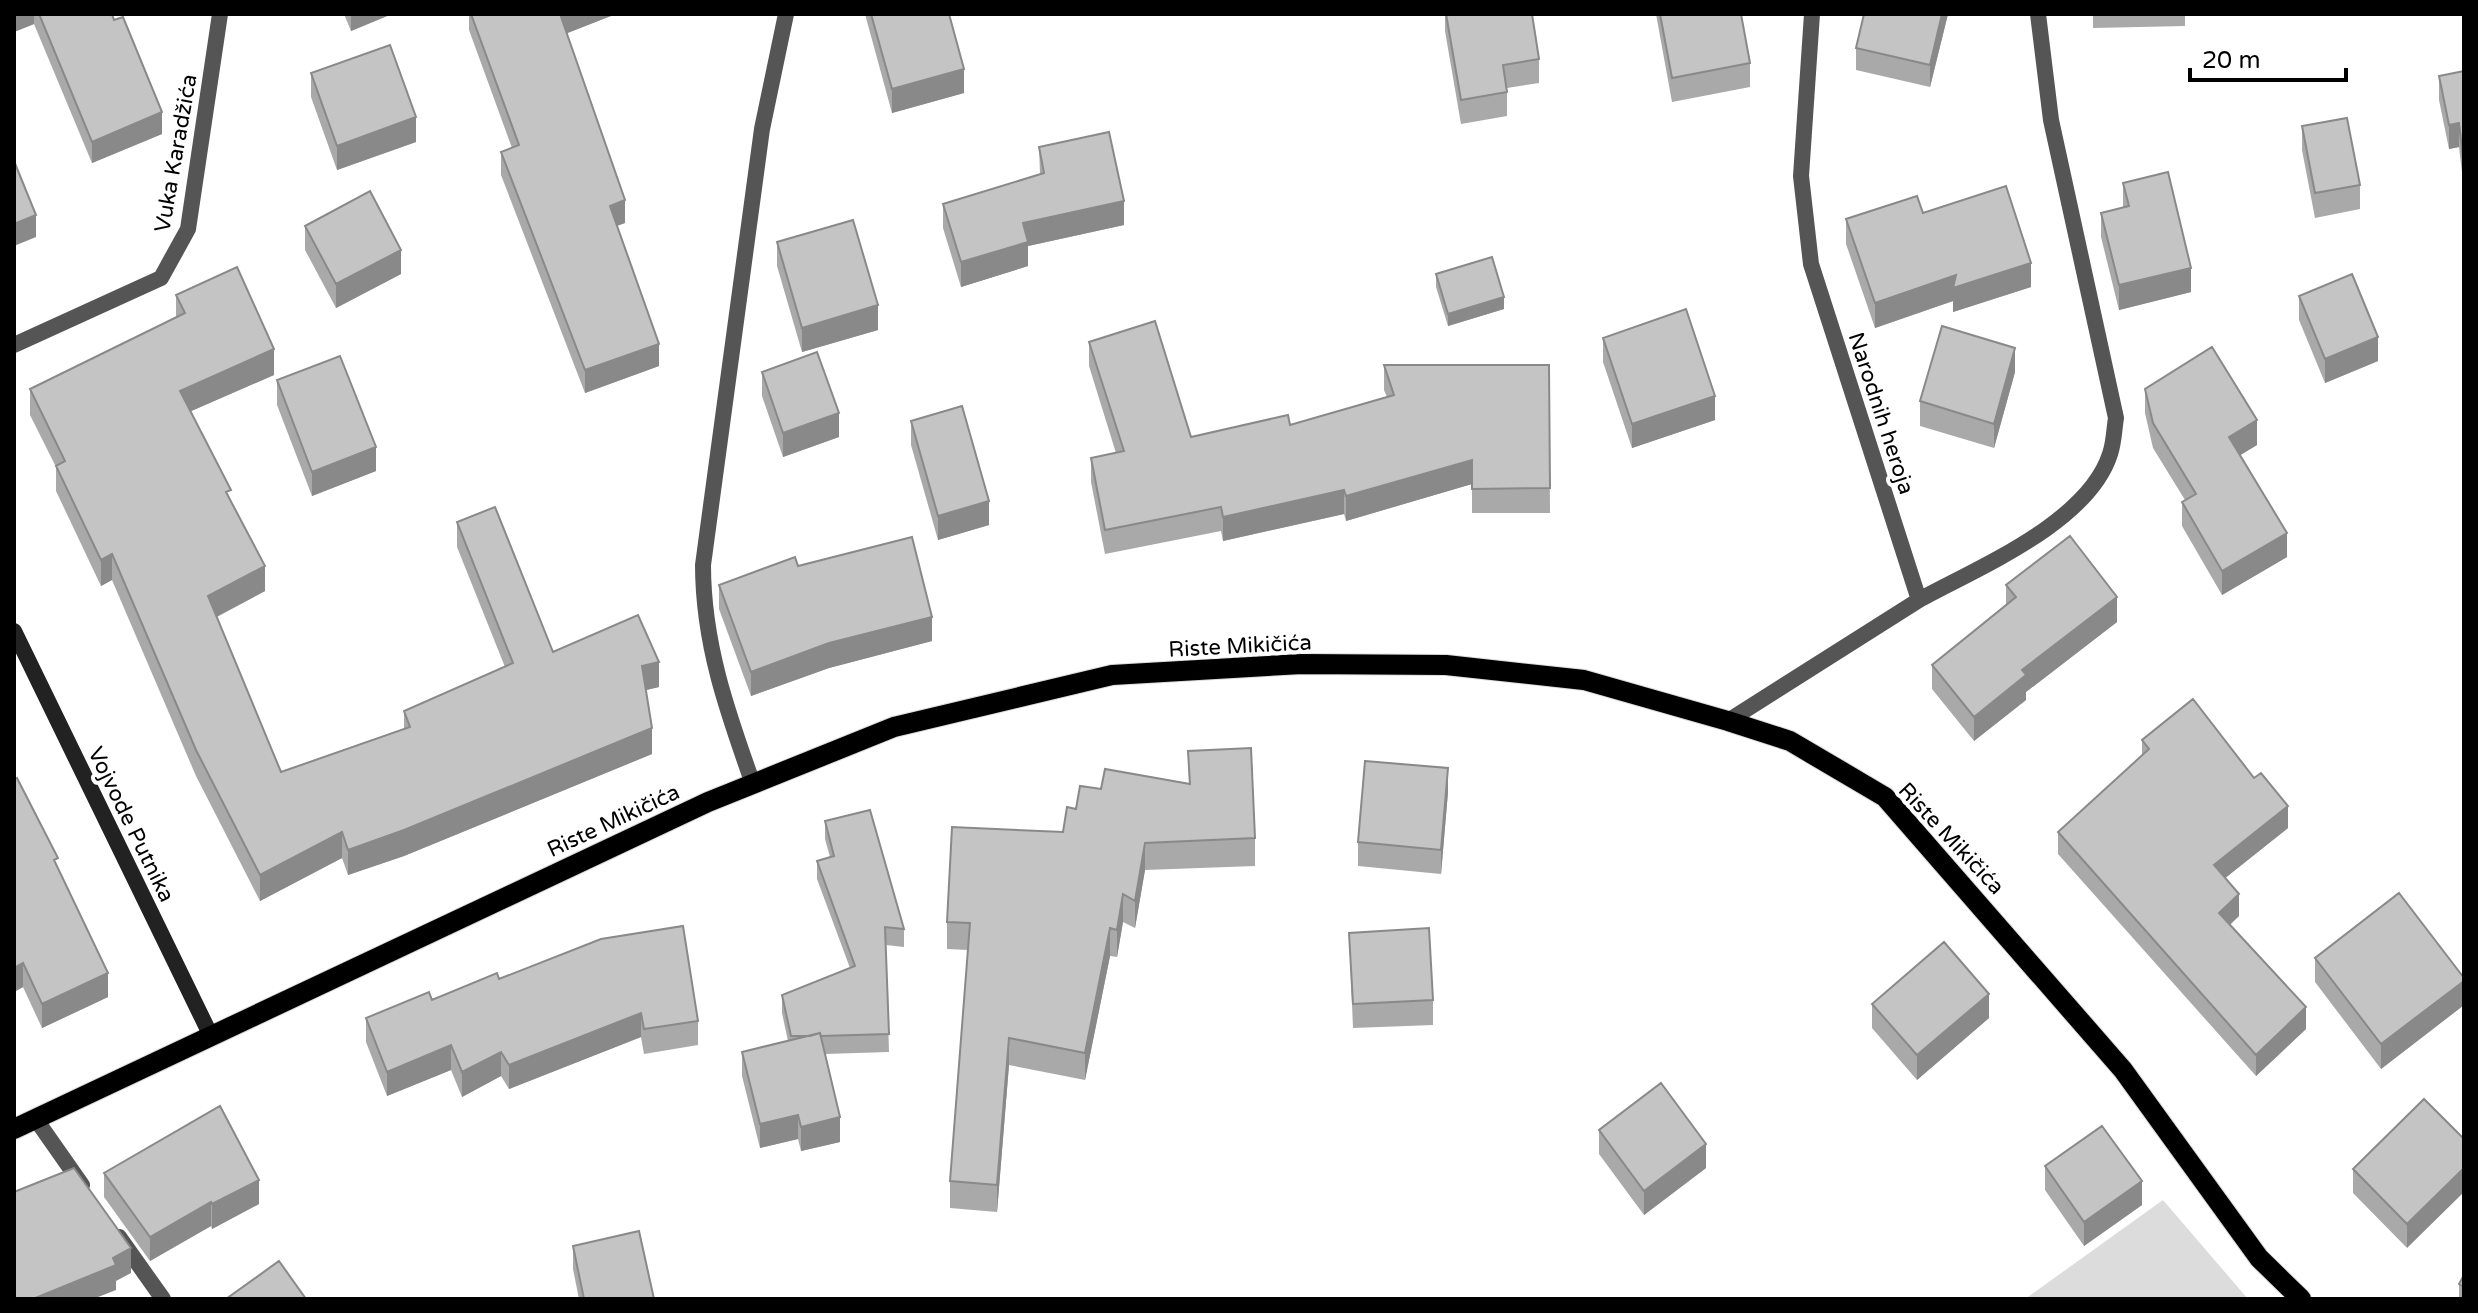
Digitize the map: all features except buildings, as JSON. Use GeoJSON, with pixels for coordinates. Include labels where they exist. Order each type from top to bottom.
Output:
{"type":"FeatureCollection","features":[{"type":"Feature","properties":{"kind":"main road","name":"Riste Mikičića"},"geometry":{"type":"LineString","coordinates":[[14,1129],[414,938],[753,784],[894,727],[1112,675],[1302,664],[1446,665],[1584,680],[1728,721],[1790,741],[1885,797],[2123,1070],[2259,1258],[2301,1299]]}},
{"type":"Feature","properties":{"kind":"street","name":"Vuka Karadžića"},"geometry":{"type":"LineString","coordinates":[[14,345],[161,278],[177,254],[188,229],[220,14]]}},
{"type":"Feature","properties":{"kind":"street"},"geometry":{"type":"LineString","coordinates":[[753,784],[718,685],[703,610],[703,565],[762,129],[786,14]]}},
{"type":"Feature","properties":{"kind":"street","name":"Narodnih heroja"},"geometry":{"type":"LineString","coordinates":[[1812,14],[1801,176],[1811,264],[1919,600]]}},
{"type":"Feature","properties":{"kind":"street"},"geometry":{"type":"LineString","coordinates":[[1728,721],[1919,600],[2036,537],[2081,501],[2110,456],[2116,418],[2051,120],[2038,14]]}},
{"type":"Feature","properties":{"kind":"street","name":"Vojvode Putnika"},"geometry":{"type":"LineString","coordinates":[[14,631],[211,1036]]}},
{"type":"Feature","properties":{"kind":"street"},"geometry":{"type":"LineString","coordinates":[[35,1118],[90,1196]]}},
{"type":"Feature","properties":{"kind":"street"},"geometry":{"type":"LineString","coordinates":[[108,1221],[163,1299]]}},
{"type":"Feature","properties":{"kind":"shaded area"},"geometry":{"type":"Polygon","coordinates":[[[2163,1200],[2248,1299],[2025,1299],[2163,1200]]]}}]}
